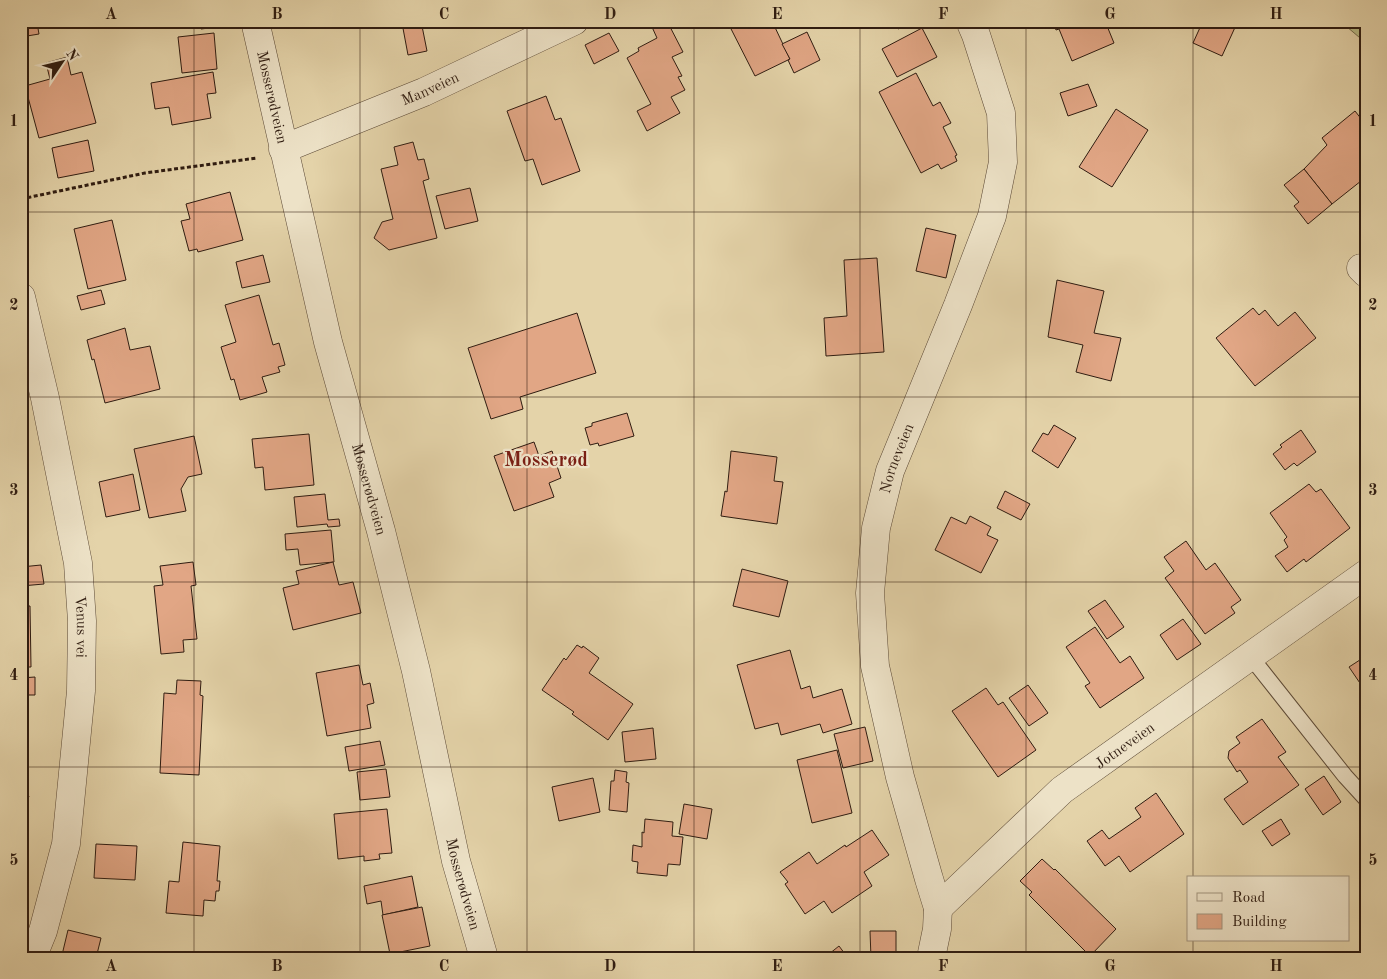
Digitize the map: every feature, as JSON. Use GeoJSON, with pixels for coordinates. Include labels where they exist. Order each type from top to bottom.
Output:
{"type":"FeatureCollection","features":[{"type":"Feature","properties":{"kind":"street","name":"Mosserødveien"},"geometry":{"type":"LineString","coordinates":[[255,21],[328,342],[381,531],[416,671],[456,861],[484,958]]}},
{"type":"Feature","properties":{"kind":"street","name":"Manveien"},"geometry":{"type":"LineString","coordinates":[[283,149],[424,92],[574,21]]}},
{"type":"Feature","properties":{"kind":"street","name":"Norneveien"},"geometry":{"type":"LineString","coordinates":[[938,908],[900,777],[878,675],[870,593],[876,528],[890,471],[992,216],[1003,162],[1001,114],[970,21]]}},
{"type":"Feature","properties":{"kind":"street","name":"Venus vei"},"geometry":{"type":"LineString","coordinates":[[21,297],[45,398],[78,563],[82,621],[81,691],[66,844],[43,931],[32,958]]}},
{"type":"Feature","properties":{"kind":"street","name":"Jotneveien"},"geometry":{"type":"LineString","coordinates":[[938,908],[1062,790],[1366,574]]}},
{"type":"Feature","properties":{"kind":"street"},"geometry":{"type":"LineString","coordinates":[[931,958],[937,929],[938,908]]}},
{"type":"Feature","properties":{"kind":"lane"},"geometry":{"type":"LineString","coordinates":[[1250,656],[1334,762],[1366,799]]}},
{"type":"Feature","properties":{"kind":"path"},"geometry":{"type":"LineString","coordinates":[[21,199],[145,173],[260,158],[283,149]]}},
{"type":"Feature","properties":{"kind":"green space"},"geometry":{"type":"Polygon","coordinates":[[[1340,21],[1366,21],[1366,43],[1340,21]]]}},
{"type":"Feature","properties":{"kind":"building"},"geometry":{"type":"Polygon","coordinates":[[[21,21],[46,21],[37,23],[39,34],[21,37],[21,21]]]}},
{"type":"Feature","properties":{"kind":"building"},"geometry":{"type":"Polygon","coordinates":[[[200,21],[231,21],[232,25],[201,29],[200,21]]]}},
{"type":"Feature","properties":{"kind":"building"},"geometry":{"type":"Polygon","coordinates":[[[349,21],[370,21],[350,26],[349,21]]]}},
{"type":"Feature","properties":{"kind":"building"},"geometry":{"type":"Polygon","coordinates":[[[421,21],[427,51],[408,55],[402,23],[421,21]]]}},
{"type":"Feature","properties":{"kind":"building"},"geometry":{"type":"Polygon","coordinates":[[[667,21],[683,52],[672,57],[682,76],[678,77],[685,90],[671,97],[680,113],[647,131],[637,111],[651,104],[627,58],[639,51],[638,48],[657,38],[652,27],[667,21]]]}},
{"type":"Feature","properties":{"kind":"building"},"geometry":{"type":"Polygon","coordinates":[[[727,21],[772,21],[790,59],[755,76],[727,21]]]}},
{"type":"Feature","properties":{"kind":"building"},"geometry":{"type":"Polygon","coordinates":[[[894,21],[917,21],[898,29],[894,21]]]}},
{"type":"Feature","properties":{"kind":"building"},"geometry":{"type":"Polygon","coordinates":[[[1053,21],[1105,21],[1114,43],[1072,61],[1059,29],[1056,30],[1053,21]]]}},
{"type":"Feature","properties":{"kind":"building"},"geometry":{"type":"Polygon","coordinates":[[[1203,21],[1232,21],[1237,23],[1222,56],[1193,43],[1203,21]]]}},
{"type":"Feature","properties":{"kind":"building"},"geometry":{"type":"Polygon","coordinates":[[[922,28],[937,57],[897,77],[882,49],[922,28]]]}},
{"type":"Feature","properties":{"kind":"building"},"geometry":{"type":"Polygon","coordinates":[[[807,32],[820,60],[794,73],[788,60],[790,59],[782,44],[807,32]]]}},
{"type":"Feature","properties":{"kind":"building"},"geometry":{"type":"Polygon","coordinates":[[[214,33],[217,69],[182,73],[178,37],[214,33]]]}},
{"type":"Feature","properties":{"kind":"building"},"geometry":{"type":"Polygon","coordinates":[[[609,33],[619,51],[594,64],[585,45],[609,33]]]}},
{"type":"Feature","properties":{"kind":"building"},"geometry":{"type":"Polygon","coordinates":[[[67,57],[71,75],[82,72],[96,123],[39,138],[25,86],[50,79],[46,63],[67,57]]]}},
{"type":"Feature","properties":{"kind":"building"},"geometry":{"type":"Polygon","coordinates":[[[213,72],[216,93],[207,94],[211,118],[172,125],[169,107],[155,109],[151,83],[213,72]]]}},
{"type":"Feature","properties":{"kind":"building"},"geometry":{"type":"Polygon","coordinates":[[[916,73],[933,106],[940,102],[951,123],[943,127],[957,155],[955,156],[957,161],[941,169],[938,164],[921,173],[879,92],[916,73]]]}},
{"type":"Feature","properties":{"kind":"building"},"geometry":{"type":"Polygon","coordinates":[[[1088,84],[1097,106],[1068,116],[1060,93],[1088,84]]]}},
{"type":"Feature","properties":{"kind":"building"},"geometry":{"type":"Polygon","coordinates":[[[546,96],[555,120],[561,118],[580,171],[542,185],[533,159],[525,161],[507,111],[546,96]]]}},
{"type":"Feature","properties":{"kind":"building"},"geometry":{"type":"Polygon","coordinates":[[[1116,109],[1148,130],[1112,187],[1079,167],[1116,109]]]}},
{"type":"Feature","properties":{"kind":"building"},"geometry":{"type":"Polygon","coordinates":[[[1355,111],[1366,125],[1366,177],[1332,204],[1304,169],[1327,145],[1322,138],[1355,111]]]}},
{"type":"Feature","properties":{"kind":"building"},"geometry":{"type":"Polygon","coordinates":[[[88,140],[94,171],[58,178],[52,148],[88,140]]]}},
{"type":"Feature","properties":{"kind":"building"},"geometry":{"type":"Polygon","coordinates":[[[413,142],[418,160],[424,159],[429,179],[423,181],[437,238],[389,250],[374,238],[382,222],[393,219],[381,169],[398,165],[394,147],[413,142]]]}},
{"type":"Feature","properties":{"kind":"building"},"geometry":{"type":"Polygon","coordinates":[[[1304,169],[1332,204],[1308,224],[1294,206],[1299,202],[1284,185],[1304,169]]]}},
{"type":"Feature","properties":{"kind":"building"},"geometry":{"type":"Polygon","coordinates":[[[470,188],[478,221],[445,229],[436,196],[470,188]]]}},
{"type":"Feature","properties":{"kind":"building"},"geometry":{"type":"Polygon","coordinates":[[[230,192],[243,240],[198,252],[197,249],[189,251],[181,221],[190,219],[186,204],[230,192]]]}},
{"type":"Feature","properties":{"kind":"building"},"geometry":{"type":"Polygon","coordinates":[[[112,220],[126,280],[88,289],[74,229],[112,220]]]}},
{"type":"Feature","properties":{"kind":"building"},"geometry":{"type":"Polygon","coordinates":[[[926,228],[956,235],[946,278],[916,271],[926,228]]]}},
{"type":"Feature","properties":{"kind":"building"},"geometry":{"type":"Polygon","coordinates":[[[263,255],[270,282],[242,288],[236,262],[263,255]]]}},
{"type":"Feature","properties":{"kind":"building"},"geometry":{"type":"Polygon","coordinates":[[[877,258],[884,352],[826,356],[824,318],[847,316],[844,260],[877,258]]]}},
{"type":"Feature","properties":{"kind":"building"},"geometry":{"type":"Polygon","coordinates":[[[1057,280],[1104,291],[1094,333],[1121,338],[1111,381],[1076,372],[1083,345],[1048,337],[1057,280]]]}},
{"type":"Feature","properties":{"kind":"building"},"geometry":{"type":"Polygon","coordinates":[[[101,290],[105,304],[81,310],[77,296],[101,290]]]}},
{"type":"Feature","properties":{"kind":"building"},"geometry":{"type":"Polygon","coordinates":[[[259,295],[273,345],[279,343],[285,365],[278,367],[280,372],[262,377],[267,392],[240,400],[234,379],[231,380],[221,347],[236,342],[225,305],[259,295]]]}},
{"type":"Feature","properties":{"kind":"building"},"geometry":{"type":"Polygon","coordinates":[[[1253,308],[1259,315],[1265,310],[1278,326],[1295,312],[1316,338],[1255,386],[1216,338],[1253,308]]]}},
{"type":"Feature","properties":{"kind":"building"},"geometry":{"type":"Polygon","coordinates":[[[577,313],[596,373],[520,397],[523,409],[491,419],[468,348],[577,313]]]}},
{"type":"Feature","properties":{"kind":"building"},"geometry":{"type":"Polygon","coordinates":[[[125,328],[130,350],[150,346],[160,389],[105,403],[94,359],[92,360],[87,340],[125,328]]]}},
{"type":"Feature","properties":{"kind":"building"},"geometry":{"type":"Polygon","coordinates":[[[627,413],[634,436],[599,446],[598,443],[590,445],[585,428],[592,426],[592,423],[627,413]]]}},
{"type":"Feature","properties":{"kind":"building"},"geometry":{"type":"Polygon","coordinates":[[[1054,425],[1076,438],[1058,468],[1032,451],[1043,433],[1048,435],[1054,425]]]}},
{"type":"Feature","properties":{"kind":"building"},"geometry":{"type":"Polygon","coordinates":[[[1301,430],[1316,452],[1297,466],[1294,463],[1285,470],[1273,454],[1282,447],[1280,445],[1301,430]]]}},
{"type":"Feature","properties":{"kind":"building"},"geometry":{"type":"Polygon","coordinates":[[[309,434],[314,485],[265,490],[263,467],[255,468],[252,439],[309,434]]]}},
{"type":"Feature","properties":{"kind":"building"},"geometry":{"type":"Polygon","coordinates":[[[194,436],[202,474],[188,477],[181,489],[186,511],[149,518],[134,449],[194,436]]]}},
{"type":"Feature","properties":{"kind":"building"},"geometry":{"type":"Polygon","coordinates":[[[534,442],[539,456],[552,451],[561,478],[549,483],[554,497],[514,511],[494,456],[534,442]]]}},
{"type":"Feature","properties":{"kind":"building"},"geometry":{"type":"Polygon","coordinates":[[[21,445],[25,461],[21,462],[21,445]]]}},
{"type":"Feature","properties":{"kind":"building"},"geometry":{"type":"Polygon","coordinates":[[[731,451],[777,457],[774,481],[783,482],[777,524],[721,516],[725,491],[727,492],[731,451]]]}},
{"type":"Feature","properties":{"kind":"building"},"geometry":{"type":"Polygon","coordinates":[[[133,474],[140,510],[106,517],[99,482],[133,474]]]}},
{"type":"Feature","properties":{"kind":"building"},"geometry":{"type":"Polygon","coordinates":[[[1309,484],[1316,492],[1321,489],[1350,528],[1306,562],[1304,559],[1287,572],[1275,556],[1288,547],[1284,540],[1287,537],[1270,513],[1309,484]]]}},
{"type":"Feature","properties":{"kind":"building"},"geometry":{"type":"Polygon","coordinates":[[[1005,491],[1030,504],[1021,520],[997,508],[1005,491]]]}},
{"type":"Feature","properties":{"kind":"building"},"geometry":{"type":"Polygon","coordinates":[[[325,494],[328,520],[339,519],[340,526],[328,527],[327,524],[297,527],[294,497],[325,494]]]}},
{"type":"Feature","properties":{"kind":"building"},"geometry":{"type":"Polygon","coordinates":[[[970,516],[991,527],[987,535],[998,540],[981,573],[935,550],[951,517],[966,524],[970,516]]]}},
{"type":"Feature","properties":{"kind":"building"},"geometry":{"type":"Polygon","coordinates":[[[331,530],[334,562],[300,565],[298,549],[286,550],[285,534],[331,530]]]}},
{"type":"Feature","properties":{"kind":"building"},"geometry":{"type":"Polygon","coordinates":[[[21,538],[25,560],[21,560],[21,538]]]}},
{"type":"Feature","properties":{"kind":"building"},"geometry":{"type":"Polygon","coordinates":[[[1186,541],[1206,570],[1215,563],[1241,600],[1231,607],[1235,613],[1205,634],[1165,578],[1174,571],[1164,557],[1186,541]]]}},
{"type":"Feature","properties":{"kind":"building"},"geometry":{"type":"Polygon","coordinates":[[[193,562],[196,585],[191,586],[197,639],[183,640],[184,652],[161,654],[154,586],[163,585],[160,566],[193,562]]]}},
{"type":"Feature","properties":{"kind":"building"},"geometry":{"type":"Polygon","coordinates":[[[333,562],[339,585],[353,582],[361,613],[293,630],[283,588],[299,584],[296,571],[333,562]]]}},
{"type":"Feature","properties":{"kind":"building"},"geometry":{"type":"Polygon","coordinates":[[[41,565],[44,584],[21,586],[21,567],[41,565]]]}},
{"type":"Feature","properties":{"kind":"building"},"geometry":{"type":"Polygon","coordinates":[[[742,569],[788,581],[779,617],[733,606],[742,569]]]}},
{"type":"Feature","properties":{"kind":"building"},"geometry":{"type":"Polygon","coordinates":[[[1105,600],[1124,627],[1107,639],[1088,611],[1105,600]]]}},
{"type":"Feature","properties":{"kind":"building"},"geometry":{"type":"Polygon","coordinates":[[[21,606],[30,606],[31,667],[21,667],[21,606]]]}},
{"type":"Feature","properties":{"kind":"building"},"geometry":{"type":"Polygon","coordinates":[[[1183,619],[1201,644],[1177,660],[1160,635],[1183,619]]]}},
{"type":"Feature","properties":{"kind":"building"},"geometry":{"type":"Polygon","coordinates":[[[1095,627],[1120,663],[1130,656],[1144,678],[1100,708],[1085,686],[1090,683],[1066,647],[1095,627]]]}},
{"type":"Feature","properties":{"kind":"building"},"geometry":{"type":"Polygon","coordinates":[[[577,645],[582,648],[583,646],[599,658],[589,673],[633,704],[608,740],[572,714],[574,712],[542,690],[564,658],[566,660],[577,645]]]}},
{"type":"Feature","properties":{"kind":"building"},"geometry":{"type":"Polygon","coordinates":[[[790,650],[801,689],[810,686],[813,698],[842,689],[852,724],[823,733],[820,724],[781,735],[778,723],[755,729],[737,665],[790,650]]]}},
{"type":"Feature","properties":{"kind":"building"},"geometry":{"type":"Polygon","coordinates":[[[1366,656],[1366,692],[1349,667],[1366,656]]]}},
{"type":"Feature","properties":{"kind":"building"},"geometry":{"type":"Polygon","coordinates":[[[359,665],[363,685],[370,683],[374,703],[367,705],[371,728],[327,736],[316,673],[359,665]]]}},
{"type":"Feature","properties":{"kind":"building"},"geometry":{"type":"Polygon","coordinates":[[[35,677],[35,695],[21,695],[21,678],[35,677]]]}},
{"type":"Feature","properties":{"kind":"building"},"geometry":{"type":"Polygon","coordinates":[[[177,680],[201,681],[200,695],[203,696],[199,775],[160,773],[164,693],[176,694],[177,680]]]}},
{"type":"Feature","properties":{"kind":"building"},"geometry":{"type":"Polygon","coordinates":[[[1028,685],[1048,713],[1029,726],[1009,698],[1028,685]]]}},
{"type":"Feature","properties":{"kind":"building"},"geometry":{"type":"Polygon","coordinates":[[[986,688],[998,705],[1003,702],[1036,750],[998,777],[952,711],[986,688]]]}},
{"type":"Feature","properties":{"kind":"building"},"geometry":{"type":"Polygon","coordinates":[[[21,716],[26,716],[22,786],[21,786],[21,716]]]}},
{"type":"Feature","properties":{"kind":"building"},"geometry":{"type":"Polygon","coordinates":[[[1262,719],[1286,752],[1278,757],[1299,785],[1243,825],[1224,799],[1248,782],[1240,770],[1237,772],[1228,758],[1229,751],[1240,743],[1236,737],[1262,719]]]}},
{"type":"Feature","properties":{"kind":"building"},"geometry":{"type":"Polygon","coordinates":[[[865,727],[873,761],[843,768],[834,734],[865,727]]]}},
{"type":"Feature","properties":{"kind":"building"},"geometry":{"type":"Polygon","coordinates":[[[653,728],[656,759],[625,762],[622,732],[653,728]]]}},
{"type":"Feature","properties":{"kind":"building"},"geometry":{"type":"Polygon","coordinates":[[[380,741],[385,765],[349,771],[345,747],[380,741]]]}},
{"type":"Feature","properties":{"kind":"building"},"geometry":{"type":"Polygon","coordinates":[[[837,750],[852,813],[812,823],[797,760],[837,750]]]}},
{"type":"Feature","properties":{"kind":"building"},"geometry":{"type":"Polygon","coordinates":[[[386,769],[390,797],[360,800],[357,772],[386,769]]]}},
{"type":"Feature","properties":{"kind":"building"},"geometry":{"type":"Polygon","coordinates":[[[615,770],[627,772],[626,782],[629,783],[627,812],[609,810],[611,781],[614,781],[615,770]]]}},
{"type":"Feature","properties":{"kind":"building"},"geometry":{"type":"Polygon","coordinates":[[[1324,776],[1341,802],[1323,815],[1305,789],[1324,776]]]}},
{"type":"Feature","properties":{"kind":"building"},"geometry":{"type":"Polygon","coordinates":[[[593,778],[600,812],[559,821],[552,787],[593,778]]]}},
{"type":"Feature","properties":{"kind":"building"},"geometry":{"type":"Polygon","coordinates":[[[1156,793],[1184,834],[1130,872],[1119,856],[1105,866],[1087,841],[1102,830],[1109,839],[1141,817],[1135,808],[1156,793]]]}},
{"type":"Feature","properties":{"kind":"building"},"geometry":{"type":"Polygon","coordinates":[[[21,794],[29,796],[23,815],[21,814],[21,794]]]}},
{"type":"Feature","properties":{"kind":"building"},"geometry":{"type":"Polygon","coordinates":[[[684,804],[712,809],[707,839],[679,834],[684,804]]]}},
{"type":"Feature","properties":{"kind":"building"},"geometry":{"type":"Polygon","coordinates":[[[387,809],[392,853],[379,854],[380,859],[364,861],[364,856],[338,859],[334,814],[387,809]]]}},
{"type":"Feature","properties":{"kind":"building"},"geometry":{"type":"Polygon","coordinates":[[[645,819],[673,822],[672,836],[683,837],[680,865],[668,864],[667,876],[637,873],[638,862],[632,861],[633,845],[642,847],[642,832],[644,833],[645,819]]]}},
{"type":"Feature","properties":{"kind":"building"},"geometry":{"type":"Polygon","coordinates":[[[1281,819],[1290,834],[1272,846],[1262,831],[1281,819]]]}},
{"type":"Feature","properties":{"kind":"building"},"geometry":{"type":"Polygon","coordinates":[[[872,830],[889,855],[864,872],[872,886],[832,913],[824,901],[805,914],[785,884],[788,882],[780,872],[809,852],[817,864],[872,830]]]}},
{"type":"Feature","properties":{"kind":"building"},"geometry":{"type":"Polygon","coordinates":[[[183,842],[220,846],[217,881],[220,881],[219,891],[216,891],[215,901],[204,900],[203,916],[166,913],[169,881],[179,882],[183,842]]]}},
{"type":"Feature","properties":{"kind":"building"},"geometry":{"type":"Polygon","coordinates":[[[96,844],[137,846],[135,880],[94,878],[96,844]]]}},
{"type":"Feature","properties":{"kind":"building"},"geometry":{"type":"Polygon","coordinates":[[[1042,859],[1055,869],[1116,929],[1090,956],[1029,895],[1032,892],[1020,881],[1042,859]]]}},
{"type":"Feature","properties":{"kind":"building"},"geometry":{"type":"Polygon","coordinates":[[[412,876],[418,907],[383,915],[381,901],[367,904],[364,886],[412,876]]]}},
{"type":"Feature","properties":{"kind":"building"},"geometry":{"type":"Polygon","coordinates":[[[422,907],[430,946],[390,954],[382,915],[422,907]]]}},
{"type":"Feature","properties":{"kind":"building"},"geometry":{"type":"Polygon","coordinates":[[[68,930],[101,938],[96,958],[55,958],[55,954],[62,955],[68,930]]]}},
{"type":"Feature","properties":{"kind":"building"},"geometry":{"type":"Polygon","coordinates":[[[870,931],[896,931],[896,958],[871,958],[870,931]]]}},
{"type":"Feature","properties":{"kind":"building"},"geometry":{"type":"Polygon","coordinates":[[[839,946],[848,958],[824,958],[839,946]]]}},
{"type":"Feature","properties":{"kind":"district","name":"Mosserød"},"geometry":{"type":"Point","coordinates":[546,459]}}]}
